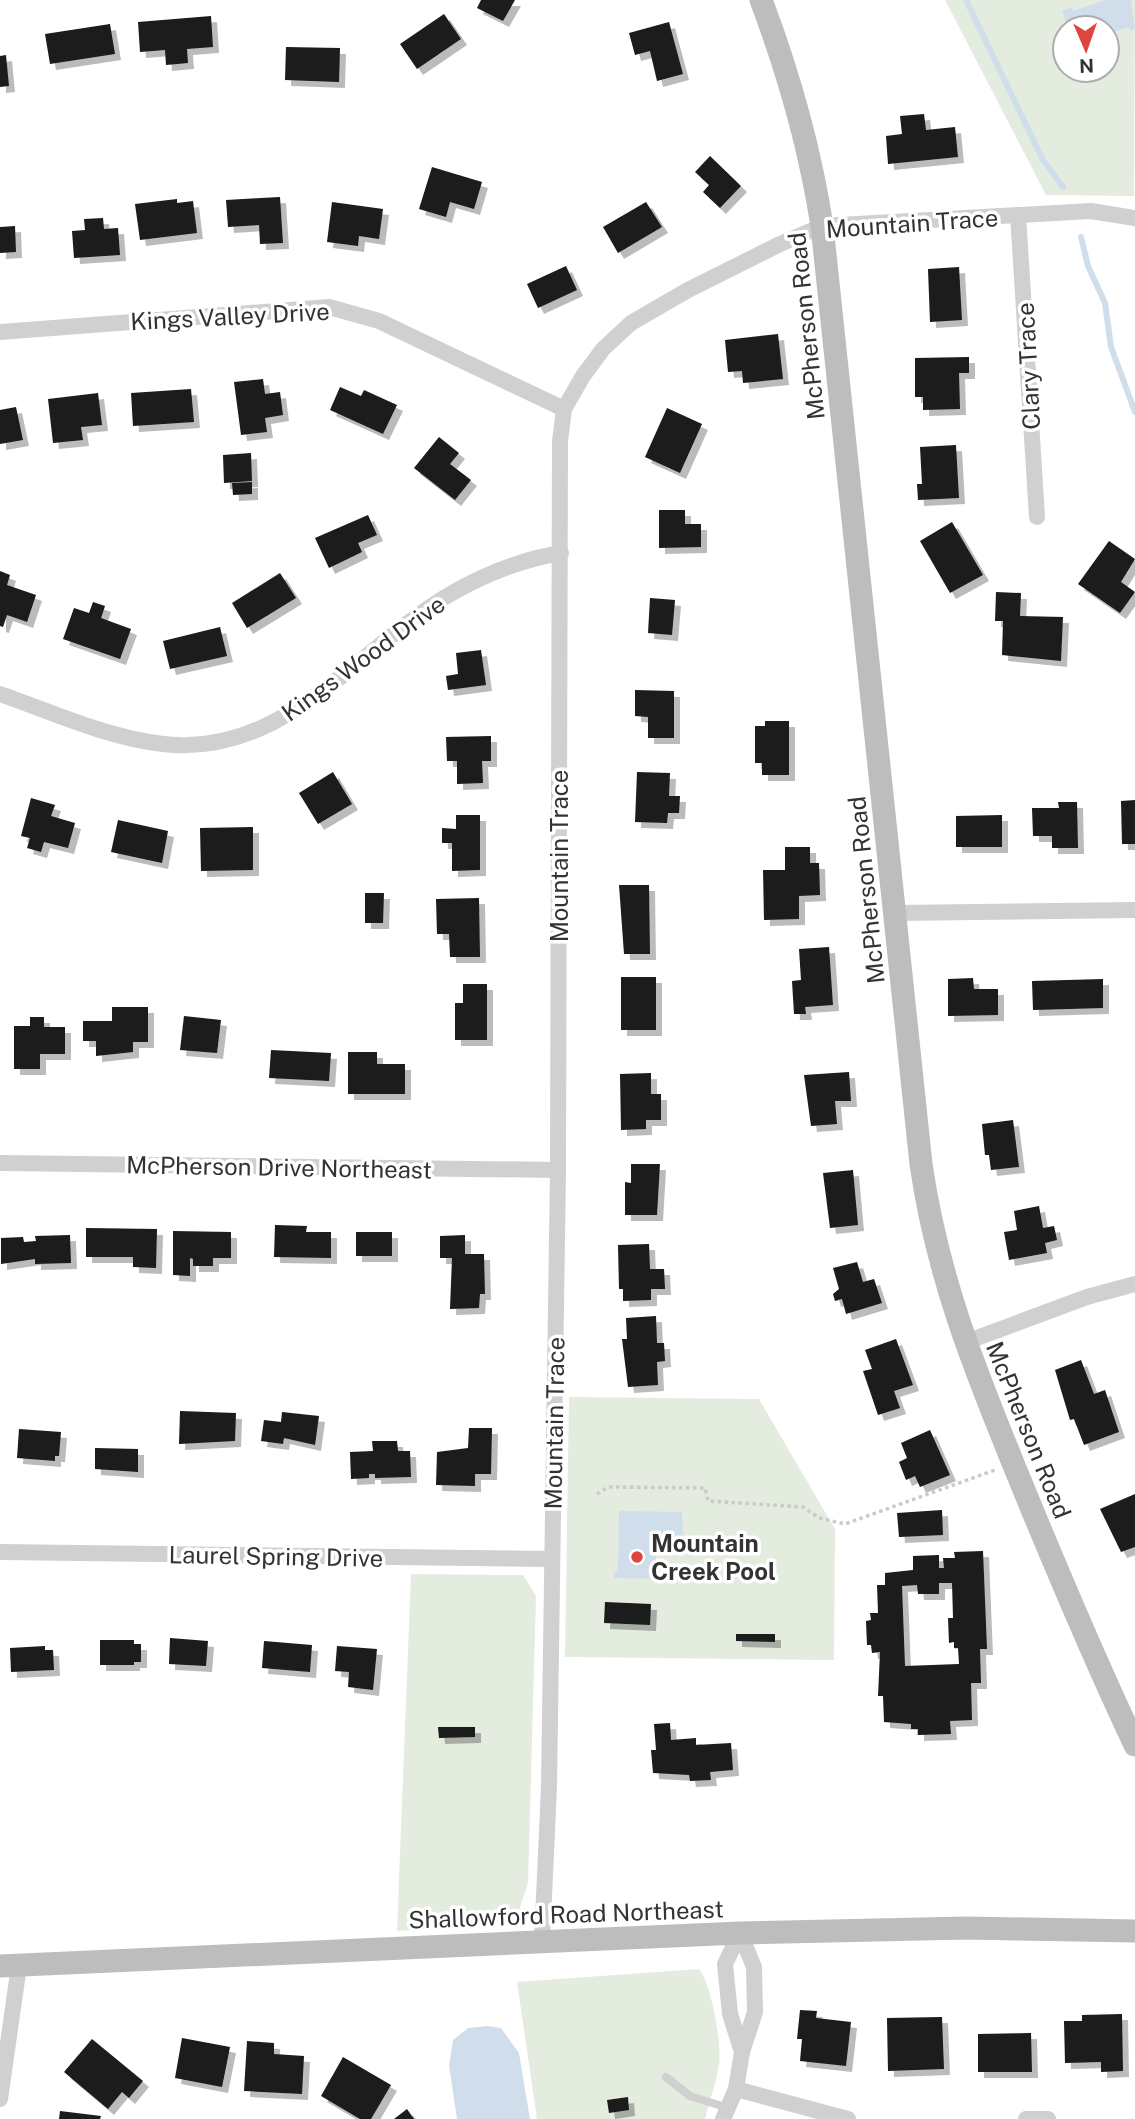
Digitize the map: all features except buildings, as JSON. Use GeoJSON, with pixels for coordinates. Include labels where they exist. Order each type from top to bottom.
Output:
{"type":"FeatureCollection","features":[{"type":"Feature","properties":{"kind":"street","name":"McPherson Road"},"geometry":{"type":"LineString","coordinates":[[761,0],[793,93],[813,167],[822,226],[895,914],[928,1210],[936,1253],[966,1342],[1013,1464],[1135,1745]]}},
{"type":"Feature","properties":{"kind":"street","name":"Mountain Trace"},"geometry":{"type":"LineString","coordinates":[[542,1941],[549,1787],[558,1170],[560,441],[564,409],[603,349],[631,323],[688,290],[822,226],[1091,211],[1135,218]]}},
{"type":"Feature","properties":{"kind":"street","name":"Clary Trace"},"geometry":{"type":"LineString","coordinates":[[1018,215],[1037,517]]}},
{"type":"Feature","properties":{"kind":"street","name":"Kings Valley Drive"},"geometry":{"type":"LineString","coordinates":[[0,332],[330,307],[379,321],[564,409]]}},
{"type":"Feature","properties":{"kind":"street","name":"Kings Wood Drive"},"geometry":{"type":"LineString","coordinates":[[0,694],[128,737],[151,742],[196,746],[229,740],[260,730],[293,713],[446,597],[510,563],[561,553]]}},
{"type":"Feature","properties":{"kind":"street"},"geometry":{"type":"LineString","coordinates":[[895,914],[1135,910]]}},
{"type":"Feature","properties":{"kind":"street","name":"McPherson Drive Northeast"},"geometry":{"type":"LineString","coordinates":[[0,1163],[558,1170]]}},
{"type":"Feature","properties":{"kind":"street"},"geometry":{"type":"LineString","coordinates":[[966,1342],[1087,1297],[1135,1284]]}},
{"type":"Feature","properties":{"kind":"street","name":"Laurel Spring Drive"},"geometry":{"type":"LineString","coordinates":[[0,1552],[551,1559]]}},
{"type":"Feature","properties":{"kind":"street","name":"Shallowford Road Northeast"},"geometry":{"type":"LineString","coordinates":[[10,1966],[740,1933],[967,1928],[1135,1931]]}},
{"type":"Feature","properties":{"kind":"street"},"geometry":{"type":"LineString","coordinates":[[740,1933],[725,1964],[730,2014],[742,2052]]}},
{"type":"Feature","properties":{"kind":"street"},"geometry":{"type":"LineString","coordinates":[[726,2113],[736,2089],[742,2052],[755,2012],[754,1966],[740,1933]]}},
{"type":"Feature","properties":{"kind":"street"},"geometry":{"type":"LineString","coordinates":[[0,2099],[10,1966]]}},
{"type":"Feature","properties":{"kind":"street"},"geometry":{"type":"LineString","coordinates":[[736,2089],[848,2119]]}},
{"type":"Feature","properties":{"kind":"street"},"geometry":{"type":"LineString","coordinates":[[1026,2119],[1048,2119]]}},
{"type":"Feature","properties":{"kind":"lane"},"geometry":{"type":"LineString","coordinates":[[666,2077],[690,2096],[726,2113]]}},
{"type":"Feature","properties":{"kind":"path"},"geometry":{"type":"LineString","coordinates":[[597,1494],[608,1487],[705,1488],[708,1502],[803,1507],[819,1518],[845,1524],[1013,1464]]}},
{"type":"Feature","properties":{"kind":"shaded area"},"geometry":{"type":"Polygon","coordinates":[[[945,0],[1135,0],[1134,196],[1046,195],[945,0]]]}},
{"type":"Feature","properties":{"kind":"shaded area"},"geometry":{"type":"Polygon","coordinates":[[[569,1397],[759,1399],[835,1529],[834,1660],[565,1657],[569,1397]]]}},
{"type":"Feature","properties":{"kind":"shaded area"},"geometry":{"type":"Polygon","coordinates":[[[411,1574],[523,1575],[536,1596],[528,1883],[518,1913],[505,1923],[397,1931],[411,1574]]]}},
{"type":"Feature","properties":{"kind":"shaded area"},"geometry":{"type":"Polygon","coordinates":[[[699,1969],[712,2001],[720,2056],[705,2119],[537,2119],[517,1982],[699,1969]]]}},
{"type":"Feature","properties":{"kind":"water"},"geometry":{"type":"Polygon","coordinates":[[[1106,0],[1131,0],[1135,29],[1130,31],[1129,27],[1121,30],[1121,14],[1063,14],[1062,11],[1072,7],[1073,11],[1106,0]]]}},
{"type":"Feature","properties":{"kind":"water","name":"Mountain Creek Pool"},"geometry":{"type":"Polygon","coordinates":[[[619,1511],[682,1512],[683,1535],[656,1544],[656,1571],[660,1571],[660,1579],[614,1578],[614,1572],[618,1571],[619,1511]]]}},
{"type":"Feature","properties":{"kind":"water"},"geometry":{"type":"Polygon","coordinates":[[[468,2028],[501,2028],[519,2053],[530,2119],[457,2119],[449,2066],[453,2040],[468,2028]]]}},
{"type":"Feature","properties":{"kind":"waterway"},"geometry":{"type":"LineString","coordinates":[[966,0],[1043,160],[1063,187]]}},
{"type":"Feature","properties":{"kind":"waterway"},"geometry":{"type":"LineString","coordinates":[[1081,237],[1088,266],[1105,303],[1111,347],[1135,412]]}},
{"type":"Feature","properties":{"kind":"place","name":"Mountain Creek Pool"},"geometry":{"type":"Point","coordinates":[637,1557]}}]}
